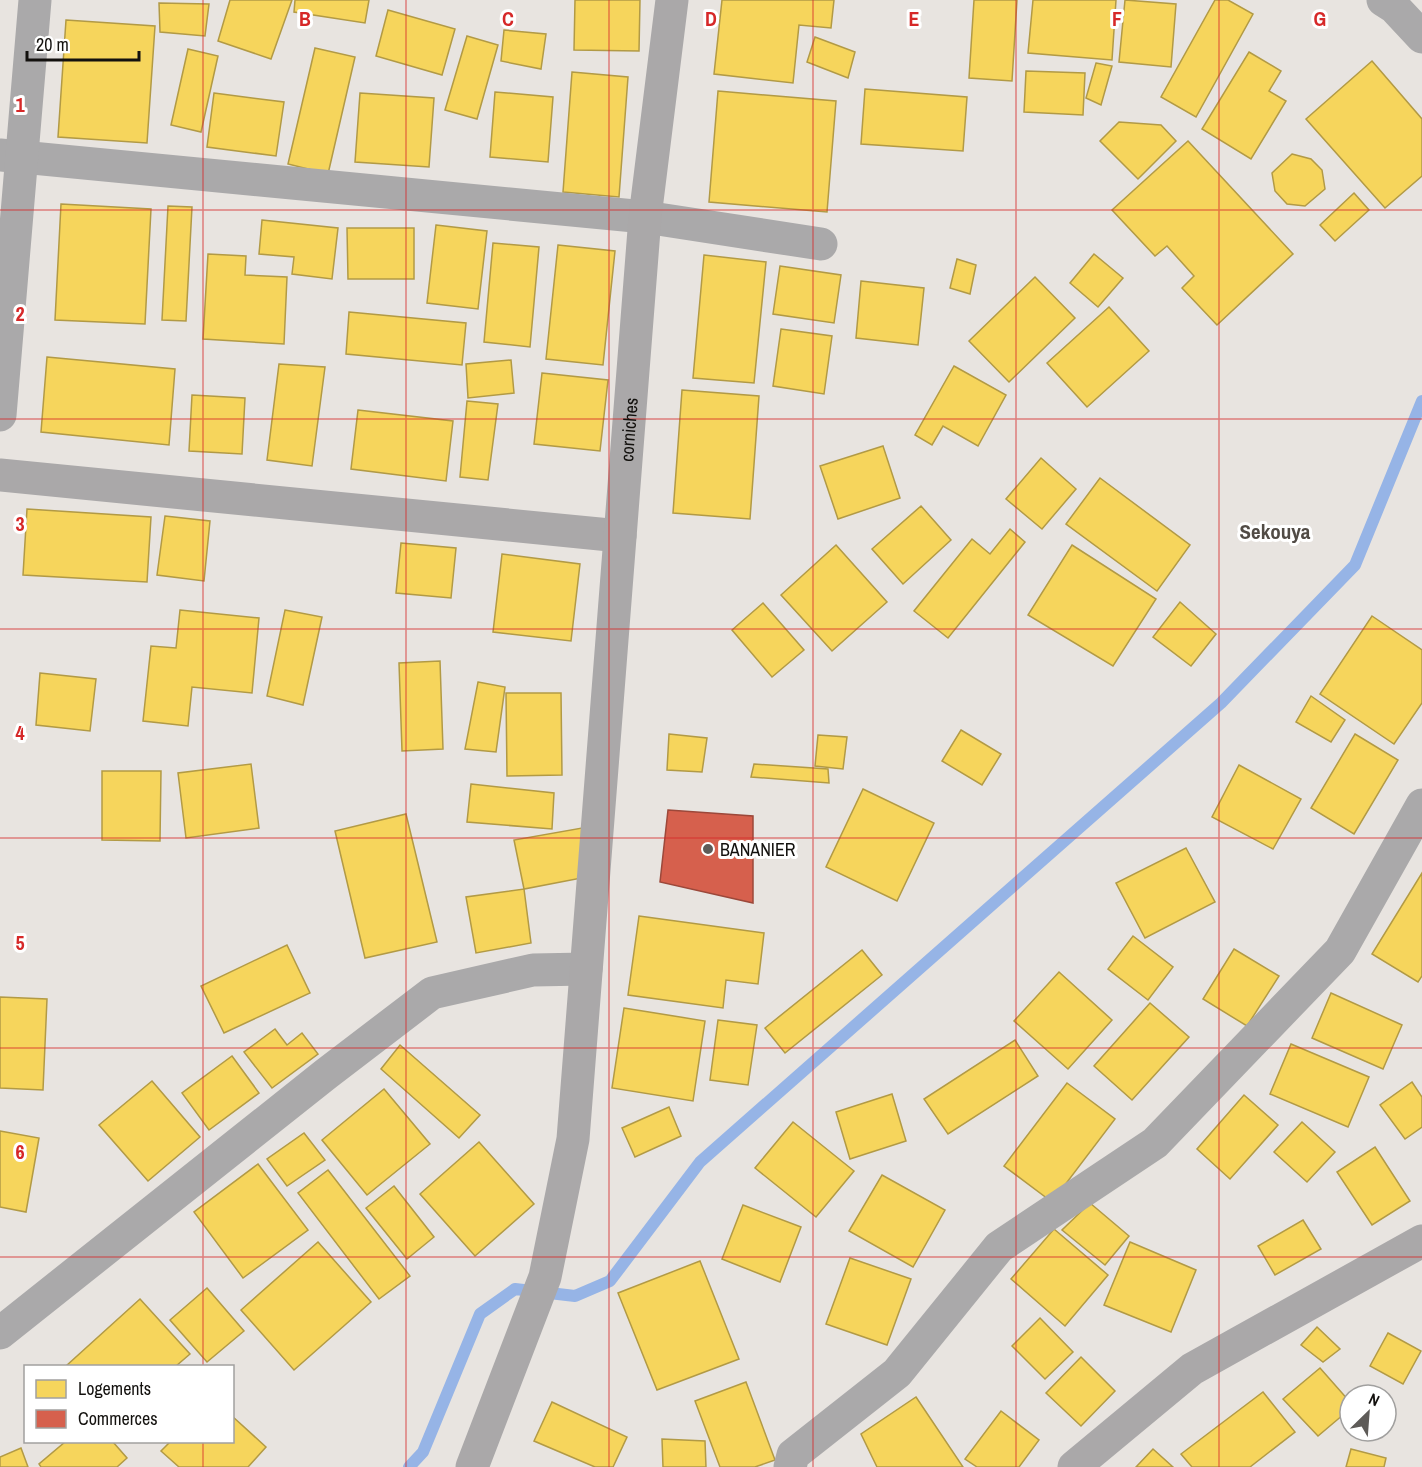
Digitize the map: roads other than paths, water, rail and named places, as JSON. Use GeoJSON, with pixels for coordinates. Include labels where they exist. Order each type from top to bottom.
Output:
{"type":"FeatureCollection","features":[{"type":"Feature","properties":{"kind":"street"},"geometry":{"type":"LineString","coordinates":[[0,416],[10,156],[34,0]]}},
{"type":"Feature","properties":{"kind":"street","name":"corniches"},"geometry":{"type":"LineString","coordinates":[[472,1467],[545,1277],[573,1139],[645,218],[672,0]]}},
{"type":"Feature","properties":{"kind":"street"},"geometry":{"type":"LineString","coordinates":[[1383,0],[1394,7],[1422,37]]}},
{"type":"Feature","properties":{"kind":"street"},"geometry":{"type":"LineString","coordinates":[[10,156],[645,218],[821,244]]}},
{"type":"Feature","properties":{"kind":"street"},"geometry":{"type":"LineString","coordinates":[[0,475],[620,536]]}},
{"type":"Feature","properties":{"kind":"street"},"geometry":{"type":"LineString","coordinates":[[790,1467],[793,1455],[897,1373],[999,1247],[1155,1143],[1340,951],[1422,805]]}},
{"type":"Feature","properties":{"kind":"street"},"geometry":{"type":"LineString","coordinates":[[0,1333],[326,1074],[432,993],[533,970],[586,969]]}},
{"type":"Feature","properties":{"kind":"street"},"geometry":{"type":"LineString","coordinates":[[1074,1467],[1192,1369],[1422,1241]]}},
{"type":"Feature","properties":{"kind":"waterway"},"geometry":{"type":"LineString","coordinates":[[409,1467],[423,1452],[480,1314],[515,1289],[575,1296],[610,1281],[700,1162],[1221,703],[1355,565],[1422,401]]}},
{"type":"Feature","properties":{"kind":"place","name":"BANANIER"},"geometry":{"type":"Point","coordinates":[708,849]}},
{"type":"Feature","properties":{"kind":"district","name":"Sekouya"},"geometry":{"type":"Point","coordinates":[1275,531]}}]}
